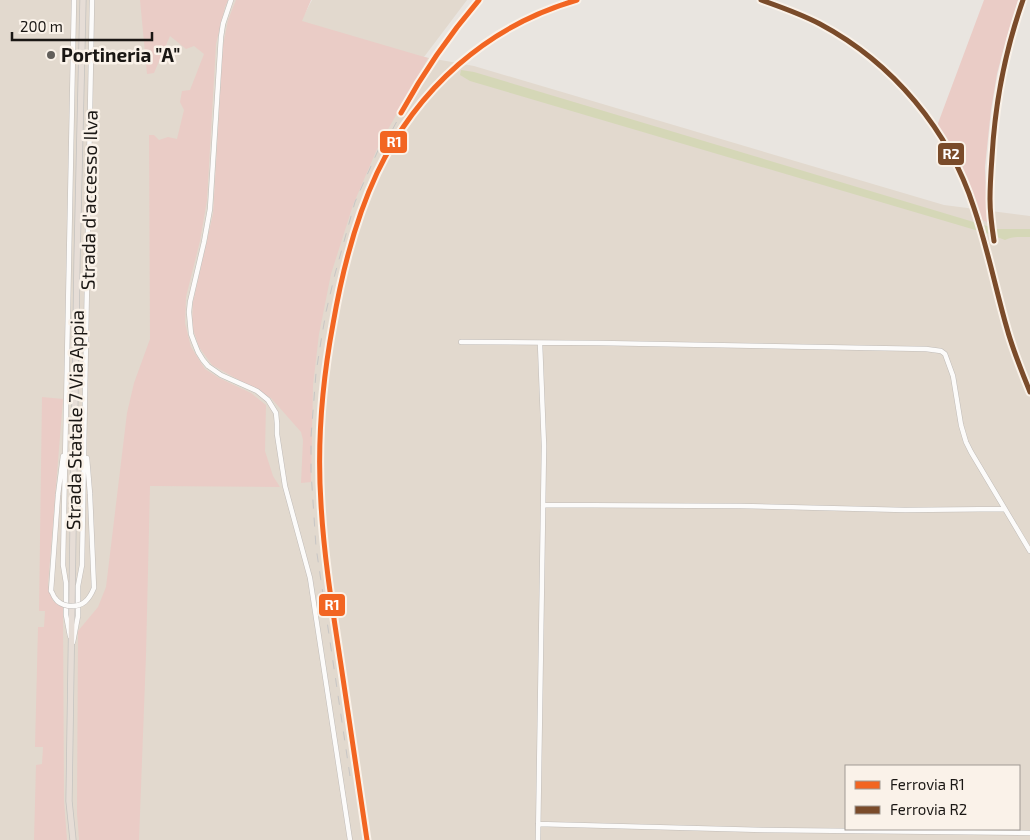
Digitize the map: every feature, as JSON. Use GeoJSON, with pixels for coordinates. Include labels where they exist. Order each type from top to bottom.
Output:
{"type":"FeatureCollection","features":[{"type":"Feature","properties":{"kind":"main road","name":"Strada Statale 7 Via Appia"},"geometry":{"type":"LineString","coordinates":[[73,840],[69,801],[83,0]]}},
{"type":"Feature","properties":{"kind":"street","name":"Strada d'accesso Ilva"},"geometry":{"type":"LineString","coordinates":[[72,649],[66,615],[66,583],[63,564],[74,0]]}},
{"type":"Feature","properties":{"kind":"street","name":"Strada d'accesso Ilva"},"geometry":{"type":"LineString","coordinates":[[72,649],[78,616],[78,586],[82,565],[92,0]]}},
{"type":"Feature","properties":{"kind":"street"},"geometry":{"type":"LineString","coordinates":[[231,0],[221,37],[210,209],[190,302],[190,324],[194,342],[208,366],[221,375],[257,391],[268,400],[276,413],[277,434],[285,486],[310,578],[350,840]]}},
{"type":"Feature","properties":{"kind":"street"},"geometry":{"type":"LineString","coordinates":[[461,342],[609,343],[926,349],[942,351],[945,354],[953,376],[961,425],[970,452],[1030,551]]}},
{"type":"Feature","properties":{"kind":"street"},"geometry":{"type":"LineString","coordinates":[[538,840],[544,422],[540,343]]}},
{"type":"Feature","properties":{"kind":"street"},"geometry":{"type":"LineString","coordinates":[[66,433],[58,495],[52,591],[56,600],[63,605],[77,606],[86,601],[94,588],[85,432]]}},
{"type":"Feature","properties":{"kind":"street"},"geometry":{"type":"LineString","coordinates":[[543,505],[750,506],[905,510],[1005,509]]}},
{"type":"Feature","properties":{"kind":"street"},"geometry":{"type":"LineString","coordinates":[[538,824],[762,830],[1030,833]]}},
{"type":"Feature","properties":{"kind":"shaded area"},"geometry":{"type":"Polygon","coordinates":[[[0,0],[265,0],[301,21],[312,0],[467,0],[424,57],[474,66],[944,205],[1030,216],[1030,840],[0,840],[0,0]]]}},
{"type":"Feature","properties":{"kind":"shaded area"},"geometry":{"type":"Polygon","coordinates":[[[140,0],[228,0],[216,44],[207,200],[200,241],[186,297],[185,323],[191,347],[205,369],[219,378],[251,393],[266,405],[265,451],[273,476],[280,487],[150,486],[139,840],[79,840],[77,813],[78,631],[98,607],[106,587],[127,413],[134,383],[150,339],[149,135],[154,135],[159,140],[168,137],[177,139],[184,110],[180,102],[182,91],[190,90],[204,54],[194,46],[186,49],[170,36],[154,73],[147,74],[140,0]]]}},
{"type":"Feature","properties":{"kind":"shaded area"},"geometry":{"type":"Polygon","coordinates":[[[236,0],[311,0],[302,21],[428,58],[377,149],[353,205],[331,274],[319,334],[313,385],[311,482],[301,483],[303,440],[301,432],[271,398],[212,365],[199,347],[192,326],[193,302],[213,214],[223,45],[228,20],[236,0]]]}},
{"type":"Feature","properties":{"kind":"shaded area"},"geometry":{"type":"Polygon","coordinates":[[[984,0],[1018,0],[997,74],[991,110],[985,167],[987,222],[980,219],[963,171],[937,126],[984,0]]]}},
{"type":"Feature","properties":{"kind":"shaded area"},"geometry":{"type":"Polygon","coordinates":[[[461,70],[474,72],[997,229],[1030,229],[1030,237],[1014,237],[1005,240],[470,81],[460,75],[461,70]]]}},
{"type":"Feature","properties":{"kind":"shaded area"},"geometry":{"type":"Polygon","coordinates":[[[42,397],[63,399],[48,585],[53,601],[63,607],[64,801],[67,840],[34,840],[36,765],[42,764],[43,747],[35,747],[38,627],[44,627],[45,611],[39,611],[42,397]]]}},
{"type":"Feature","properties":{"kind":"railway"},"geometry":{"type":"LineString","coordinates":[[384,146],[427,70],[479,0]]}},
{"type":"Feature","properties":{"kind":"railway"},"geometry":{"type":"LineString","coordinates":[[367,840],[329,585],[322,524],[320,481],[321,414],[326,369],[345,266],[362,209],[377,173],[393,143],[412,114],[434,88],[458,65],[485,44],[513,26],[544,11],[577,0]]}},
{"type":"Feature","properties":{"kind":"railway"},"geometry":{"type":"LineString","coordinates":[[761,0],[813,20],[847,40],[894,79],[915,101],[934,126],[950,152],[974,208],[1008,334],[1030,392]]}},
{"type":"Feature","properties":{"kind":"railway"},"geometry":{"type":"LineString","coordinates":[[350,776],[316,547],[311,471],[311,437],[316,373],[326,312],[335,274],[355,202],[384,137]]}},
{"type":"Feature","properties":{"kind":"rail line","name":"R1"},"geometry":{"type":"LineString","coordinates":[[401,113],[437,55],[479,0]]}},
{"type":"Feature","properties":{"kind":"rail line","name":"R1"},"geometry":{"type":"LineString","coordinates":[[367,840],[329,585],[322,524],[320,481],[321,414],[326,369],[345,266],[362,209],[377,173],[393,143],[412,114],[434,88],[458,65],[485,44],[513,26],[544,11],[577,0]]}},
{"type":"Feature","properties":{"kind":"rail line","name":"R2"},"geometry":{"type":"LineString","coordinates":[[761,0],[813,20],[847,40],[894,79],[915,101],[934,126],[950,152],[974,208],[1008,334],[1030,392]]}},
{"type":"Feature","properties":{"kind":"rail line","name":"R2"},"geometry":{"type":"LineString","coordinates":[[994,241],[990,194],[996,117],[1006,58],[1023,0]]}},
{"type":"Feature","properties":{"kind":"place","name":"Portineria \"A\""},"geometry":{"type":"Point","coordinates":[51,55]}}]}
